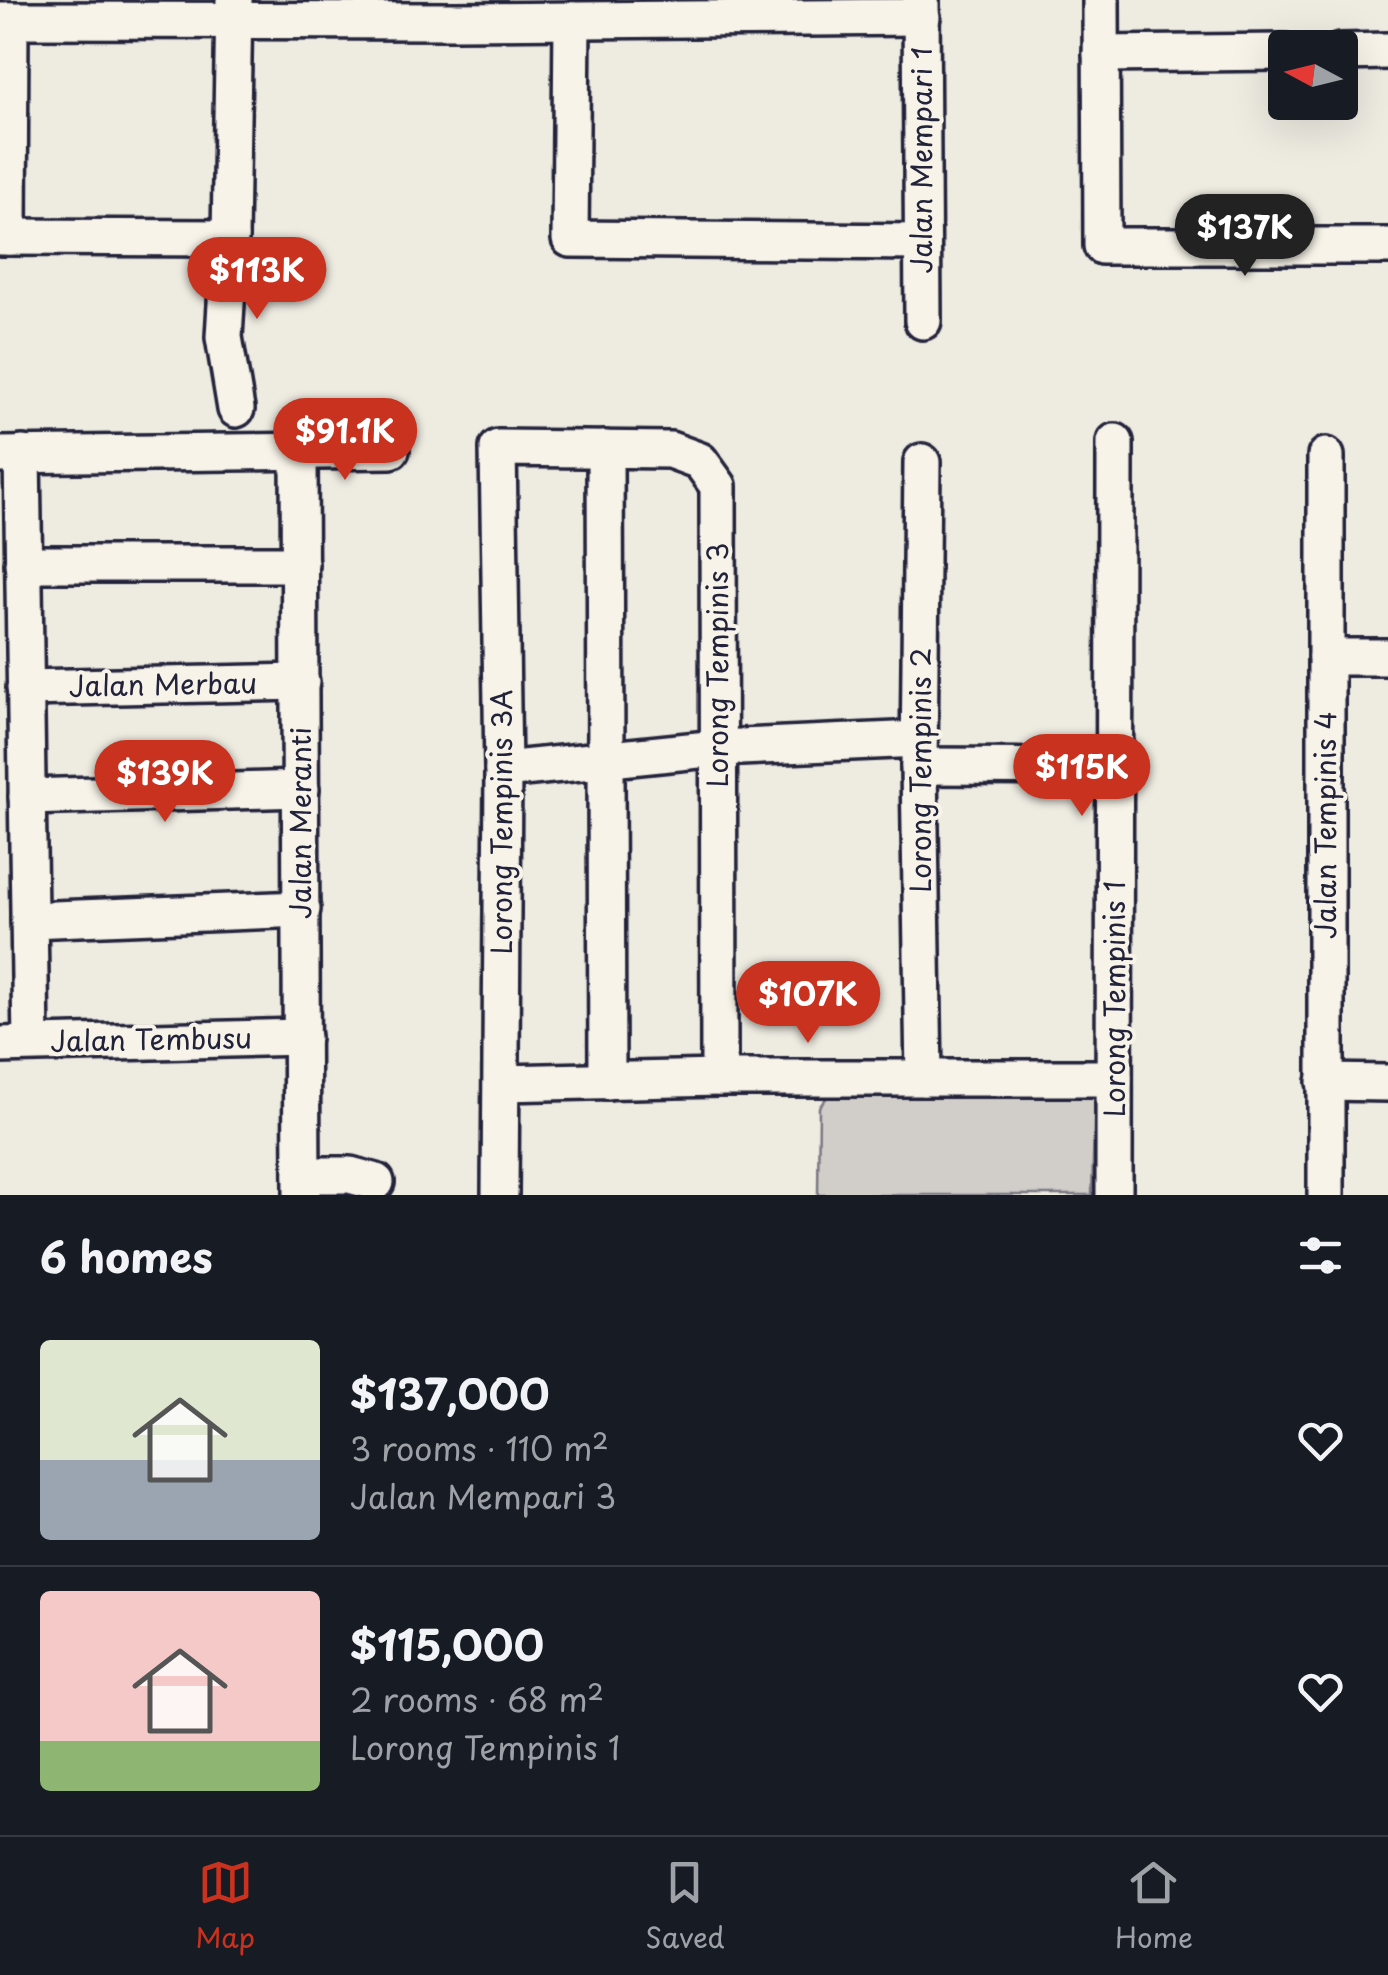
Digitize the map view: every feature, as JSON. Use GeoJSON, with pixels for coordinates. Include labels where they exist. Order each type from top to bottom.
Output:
{"type":"FeatureCollection","features":[{"type":"Feature","properties":{"kind":"street"},"geometry":{"type":"LineString","coordinates":[[1102,0],[1102,246],[1388,246]]}},
{"type":"Feature","properties":{"kind":"street"},"geometry":{"type":"LineString","coordinates":[[230,238],[4,237],[5,20],[234,9],[455,11],[572,20],[922,8]]}},
{"type":"Feature","properties":{"kind":"street","name":"Jalan Mempari 1"},"geometry":{"type":"LineString","coordinates":[[922,8],[922,320]]}},
{"type":"Feature","properties":{"kind":"street"},"geometry":{"type":"LineString","coordinates":[[234,9],[224,338],[236,409]]}},
{"type":"Feature","properties":{"kind":"street"},"geometry":{"type":"LineString","coordinates":[[572,20],[570,239],[921,242]]}},
{"type":"Feature","properties":{"kind":"street"},"geometry":{"type":"LineString","coordinates":[[1358,52],[1388,51]]}},
{"type":"Feature","properties":{"kind":"street"},"geometry":{"type":"LineString","coordinates":[[1102,54],[1268,52]]}},
{"type":"Feature","properties":{"kind":"street","name":"Lorong Tempinis 1"},"geometry":{"type":"LineString","coordinates":[[1114,1195],[1116,442]]}},
{"type":"Feature","properties":{"kind":"street","name":"Lorong Tempinis 3"},"geometry":{"type":"LineString","coordinates":[[498,448],[670,450],[700,461],[718,486],[719,1078]]}},
{"type":"Feature","properties":{"kind":"street","name":"Lorong Tempinis 3A"},"geometry":{"type":"LineString","coordinates":[[498,448],[504,770],[500,1195]]}},
{"type":"Feature","properties":{"kind":"street"},"geometry":{"type":"LineString","coordinates":[[605,449],[607,1080]]}},
{"type":"Feature","properties":{"kind":"street"},"geometry":{"type":"LineString","coordinates":[[15,1044],[28,920],[23,564],[11,455],[391,450]]}},
{"type":"Feature","properties":{"kind":"street","name":"Jalan Meranti"},"geometry":{"type":"LineString","coordinates":[[299,451],[302,1185]]}},
{"type":"Feature","properties":{"kind":"street","name":"Jalan Tempinis 4"},"geometry":{"type":"LineString","coordinates":[[1326,456],[1326,1195]]}},
{"type":"Feature","properties":{"kind":"street","name":"Lorong Tempinis 2"},"geometry":{"type":"LineString","coordinates":[[922,462],[919,752],[924,1078]]}},
{"type":"Feature","properties":{"kind":"street"},"geometry":{"type":"LineString","coordinates":[[23,564],[300,564]]}},
{"type":"Feature","properties":{"kind":"street"},"geometry":{"type":"LineString","coordinates":[[1326,657],[1388,657]]}},
{"type":"Feature","properties":{"kind":"street","name":"Jalan Merbau"},"geometry":{"type":"LineString","coordinates":[[25,688],[301,682]]}},
{"type":"Feature","properties":{"kind":"street"},"geometry":{"type":"LineString","coordinates":[[504,770],[718,748],[919,752],[1115,768]]}},
{"type":"Feature","properties":{"kind":"street"},"geometry":{"type":"LineString","coordinates":[[27,797],[301,789]]}},
{"type":"Feature","properties":{"kind":"street"},"geometry":{"type":"LineString","coordinates":[[28,920],[302,909]]}},
{"type":"Feature","properties":{"kind":"street","name":"Jalan Tembusu"},"geometry":{"type":"LineString","coordinates":[[15,1044],[302,1037]]}},
{"type":"Feature","properties":{"kind":"street"},"geometry":{"type":"LineString","coordinates":[[502,1083],[719,1078],[1114,1078]]}},
{"type":"Feature","properties":{"kind":"street"},"geometry":{"type":"LineString","coordinates":[[1326,1082],[1388,1083]]}},
{"type":"Feature","properties":{"kind":"street"},"geometry":{"type":"LineString","coordinates":[[302,1185],[350,1175],[376,1182]]}},
{"type":"Feature","properties":{"kind":"shaded area"},"geometry":{"type":"Polygon","coordinates":[[[1095,1084],[1092,1195],[818,1195],[819,1107],[831,1093],[1095,1084]]]}}]}
